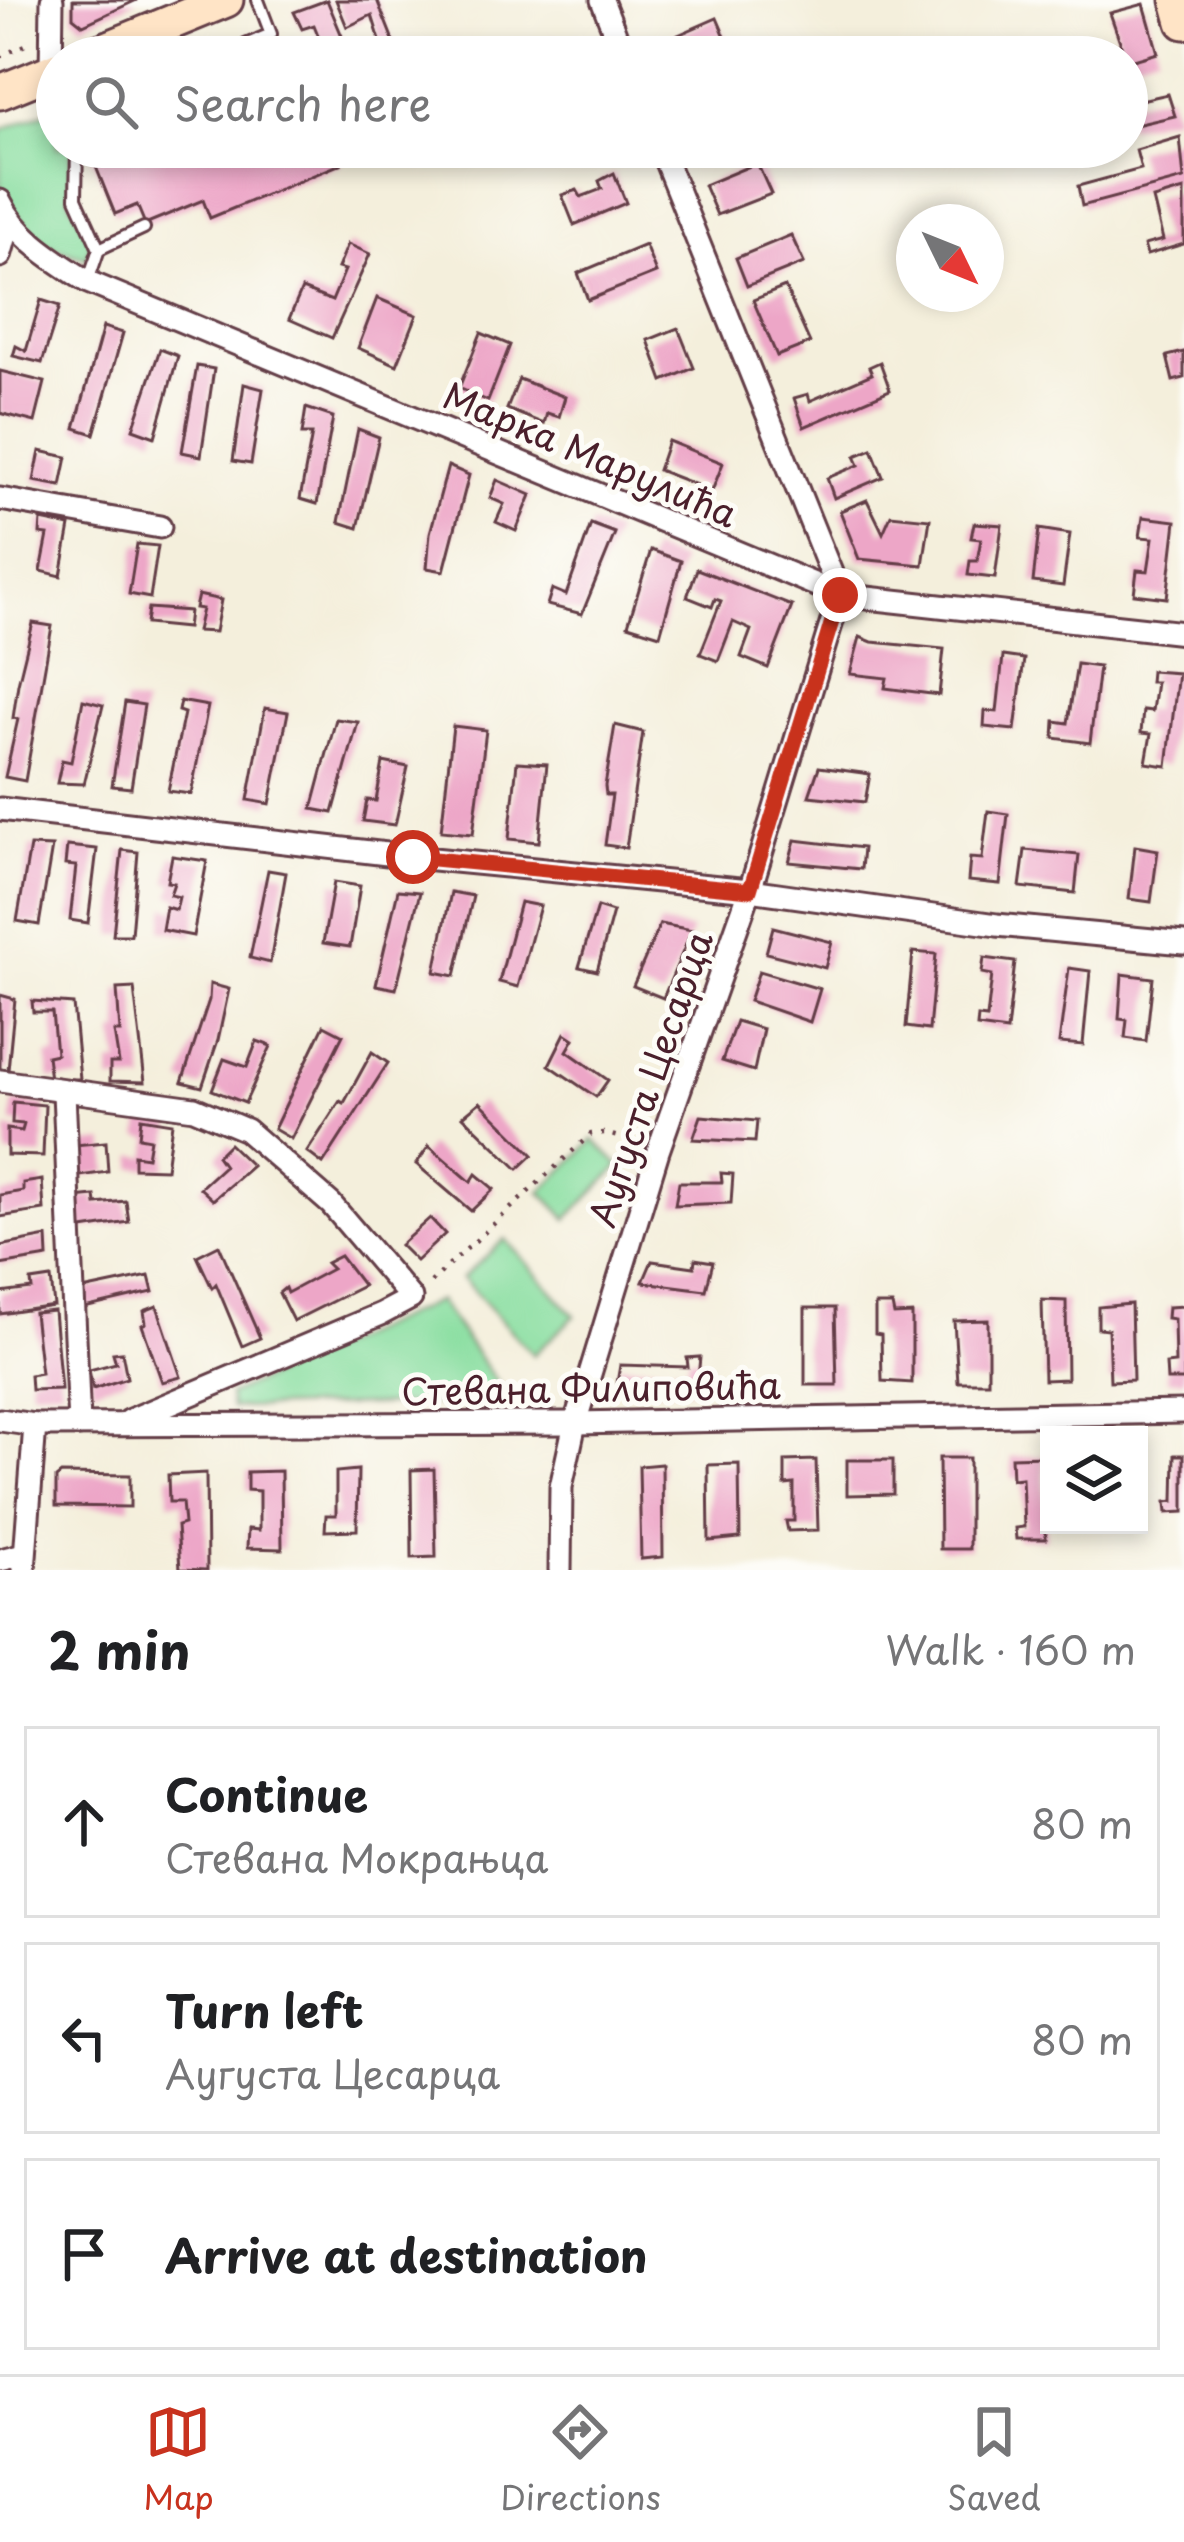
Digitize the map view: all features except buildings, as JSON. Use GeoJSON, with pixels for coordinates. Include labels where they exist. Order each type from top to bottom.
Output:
{"type":"FeatureCollection","features":[{"type":"Feature","properties":{"kind":"street"},"geometry":{"type":"LineString","coordinates":[[52,0],[53,36]]}},
{"type":"Feature","properties":{"kind":"street"},"geometry":{"type":"LineString","coordinates":[[138,36],[226,0]]}},
{"type":"Feature","properties":{"kind":"street"},"geometry":{"type":"LineString","coordinates":[[602,0],[617,36]]}},
{"type":"Feature","properties":{"kind":"street"},"geometry":{"type":"LineString","coordinates":[[1178,0],[1184,22]]}},
{"type":"Feature","properties":{"kind":"street"},"geometry":{"type":"LineString","coordinates":[[0,92],[36,81]]}},
{"type":"Feature","properties":{"kind":"street"},"geometry":{"type":"LineString","coordinates":[[669,168],[840,595]]}},
{"type":"Feature","properties":{"kind":"street"},"geometry":{"type":"LineString","coordinates":[[0,256],[5,211]]}},
{"type":"Feature","properties":{"kind":"street","name":"Марка Марулића"},"geometry":{"type":"LineString","coordinates":[[5,211],[43,252],[88,282],[840,595],[1184,634]]}},
{"type":"Feature","properties":{"kind":"street"},"geometry":{"type":"LineString","coordinates":[[0,499],[160,527]]}},
{"type":"Feature","properties":{"kind":"street","name":"Аугуста Цесарца"},"geometry":{"type":"LineString","coordinates":[[560,1570],[561,1487],[575,1423],[658,1151],[750,890],[840,595]]}},
{"type":"Feature","properties":{"kind":"street"},"geometry":{"type":"LineString","coordinates":[[0,809],[750,890],[997,925],[1184,943]]}},
{"type":"Feature","properties":{"kind":"street"},"geometry":{"type":"LineString","coordinates":[[0,1081],[194,1108],[246,1130],[331,1204],[411,1298],[117,1426]]}},
{"type":"Feature","properties":{"kind":"street"},"geometry":{"type":"LineString","coordinates":[[64,1093],[79,1425]]}},
{"type":"Feature","properties":{"kind":"street","name":"Стевана Филиповића"},"geometry":{"type":"LineString","coordinates":[[0,1420],[117,1426],[575,1423],[1184,1412]]}},
{"type":"Feature","properties":{"kind":"street"},"geometry":{"type":"LineString","coordinates":[[0,1561],[24,1562],[35,1425]]}},
{"type":"Feature","properties":{"kind":"lane"},"geometry":{"type":"LineString","coordinates":[[258,0],[271,34],[266,36]]}},
{"type":"Feature","properties":{"kind":"lane"},"geometry":{"type":"LineString","coordinates":[[76,168],[76,198],[99,249],[88,282]]}},
{"type":"Feature","properties":{"kind":"lane"},"geometry":{"type":"LineString","coordinates":[[99,249],[144,228]]}},
{"type":"Feature","properties":{"kind":"path"},"geometry":{"type":"LineString","coordinates":[[411,1298],[591,1134],[626,1137],[658,1151]]}},
{"type":"Feature","properties":{"kind":"green space"},"geometry":{"type":"Polygon","coordinates":[[[36,116],[36,168],[71,168],[69,199],[92,240],[86,258],[43,244],[0,194],[0,130],[36,116]]]}},
{"type":"Feature","properties":{"kind":"green space"},"geometry":{"type":"Polygon","coordinates":[[[594,1140],[620,1166],[567,1219],[541,1192],[594,1140]]]}},
{"type":"Feature","properties":{"kind":"green space"},"geometry":{"type":"Polygon","coordinates":[[[505,1239],[575,1316],[533,1355],[462,1278],[505,1239]]]}},
{"type":"Feature","properties":{"kind":"green space"},"geometry":{"type":"Polygon","coordinates":[[[438,1301],[511,1402],[231,1408],[229,1395],[438,1301]]]}},
{"type":"Feature","properties":{"kind":"route"},"geometry":{"type":"LineString","coordinates":[[413,857],[750,890],[840,595]]}}]}
